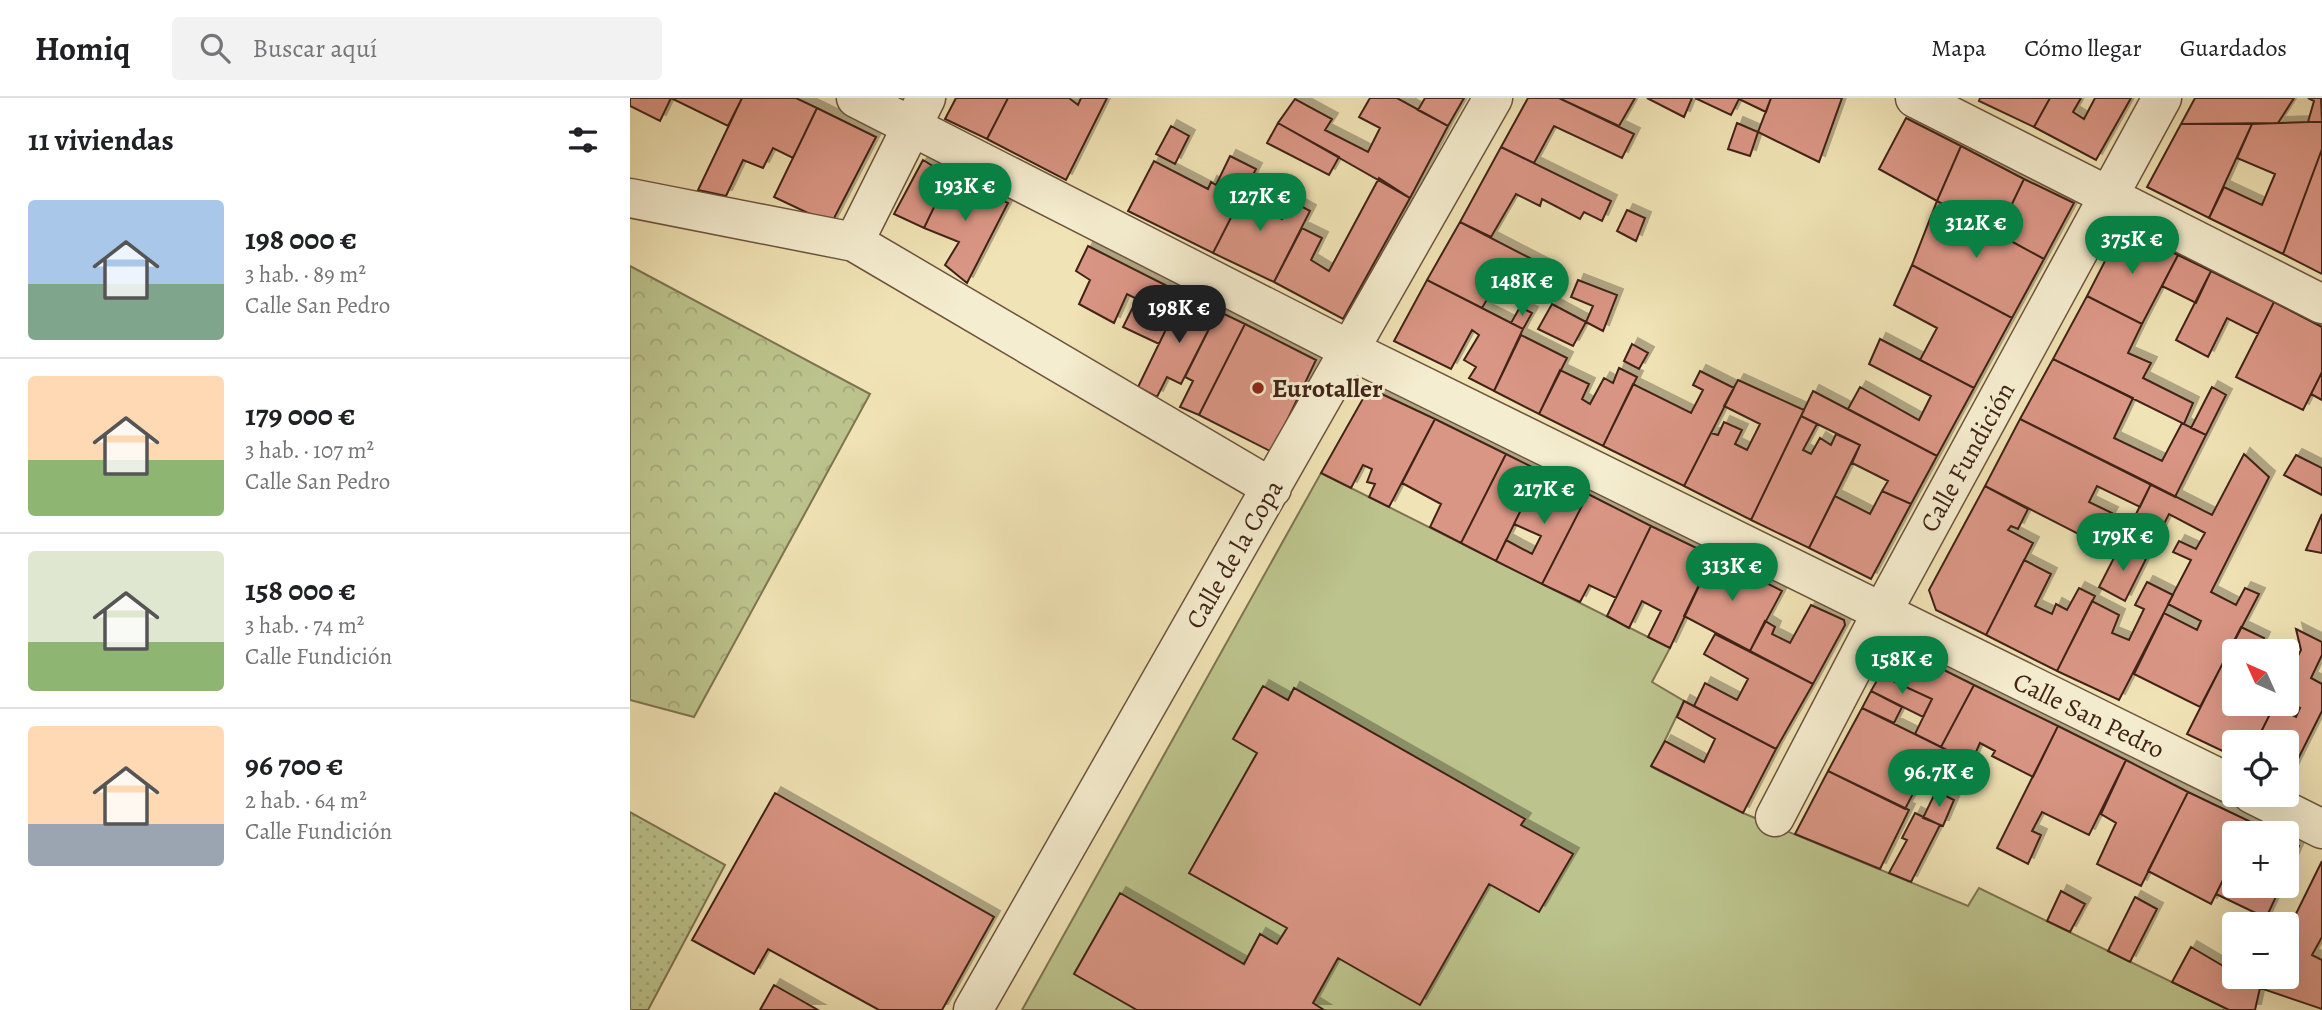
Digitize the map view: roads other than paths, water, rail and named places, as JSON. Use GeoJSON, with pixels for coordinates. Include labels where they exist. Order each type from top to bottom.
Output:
{"type":"FeatureCollection","features":[{"type":"Feature","properties":{"kind":"street","name":"Calle San Pedro"},"geometry":{"type":"LineString","coordinates":[[856,98],[919,112],[1350,350],[1881,614],[2222,780]]}},
{"type":"Feature","properties":{"kind":"street","name":"Calle de la Copa"},"geometry":{"type":"LineString","coordinates":[[973,1010],[1493,98]]}},
{"type":"Feature","properties":{"kind":"street"},"geometry":{"type":"LineString","coordinates":[[1915,98],[2322,304]]}},
{"type":"Feature","properties":{"kind":"street","name":"Calle Fundición"},"geometry":{"type":"LineString","coordinates":[[1775,817],[1881,614],[2161,98]]}},
{"type":"Feature","properties":{"kind":"street"},"geometry":{"type":"LineString","coordinates":[[854,242],[919,112]]}},
{"type":"Feature","properties":{"kind":"street"},"geometry":{"type":"LineString","coordinates":[[630,198],[854,242],[1272,488]]}},
{"type":"Feature","properties":{"kind":"street"},"geometry":{"type":"LineString","coordinates":[[2278,807],[2322,829]]}},
{"type":"Feature","properties":{"kind":"place","name":"Eurotaller"},"geometry":{"type":"Point","coordinates":[1258,388]}}]}
